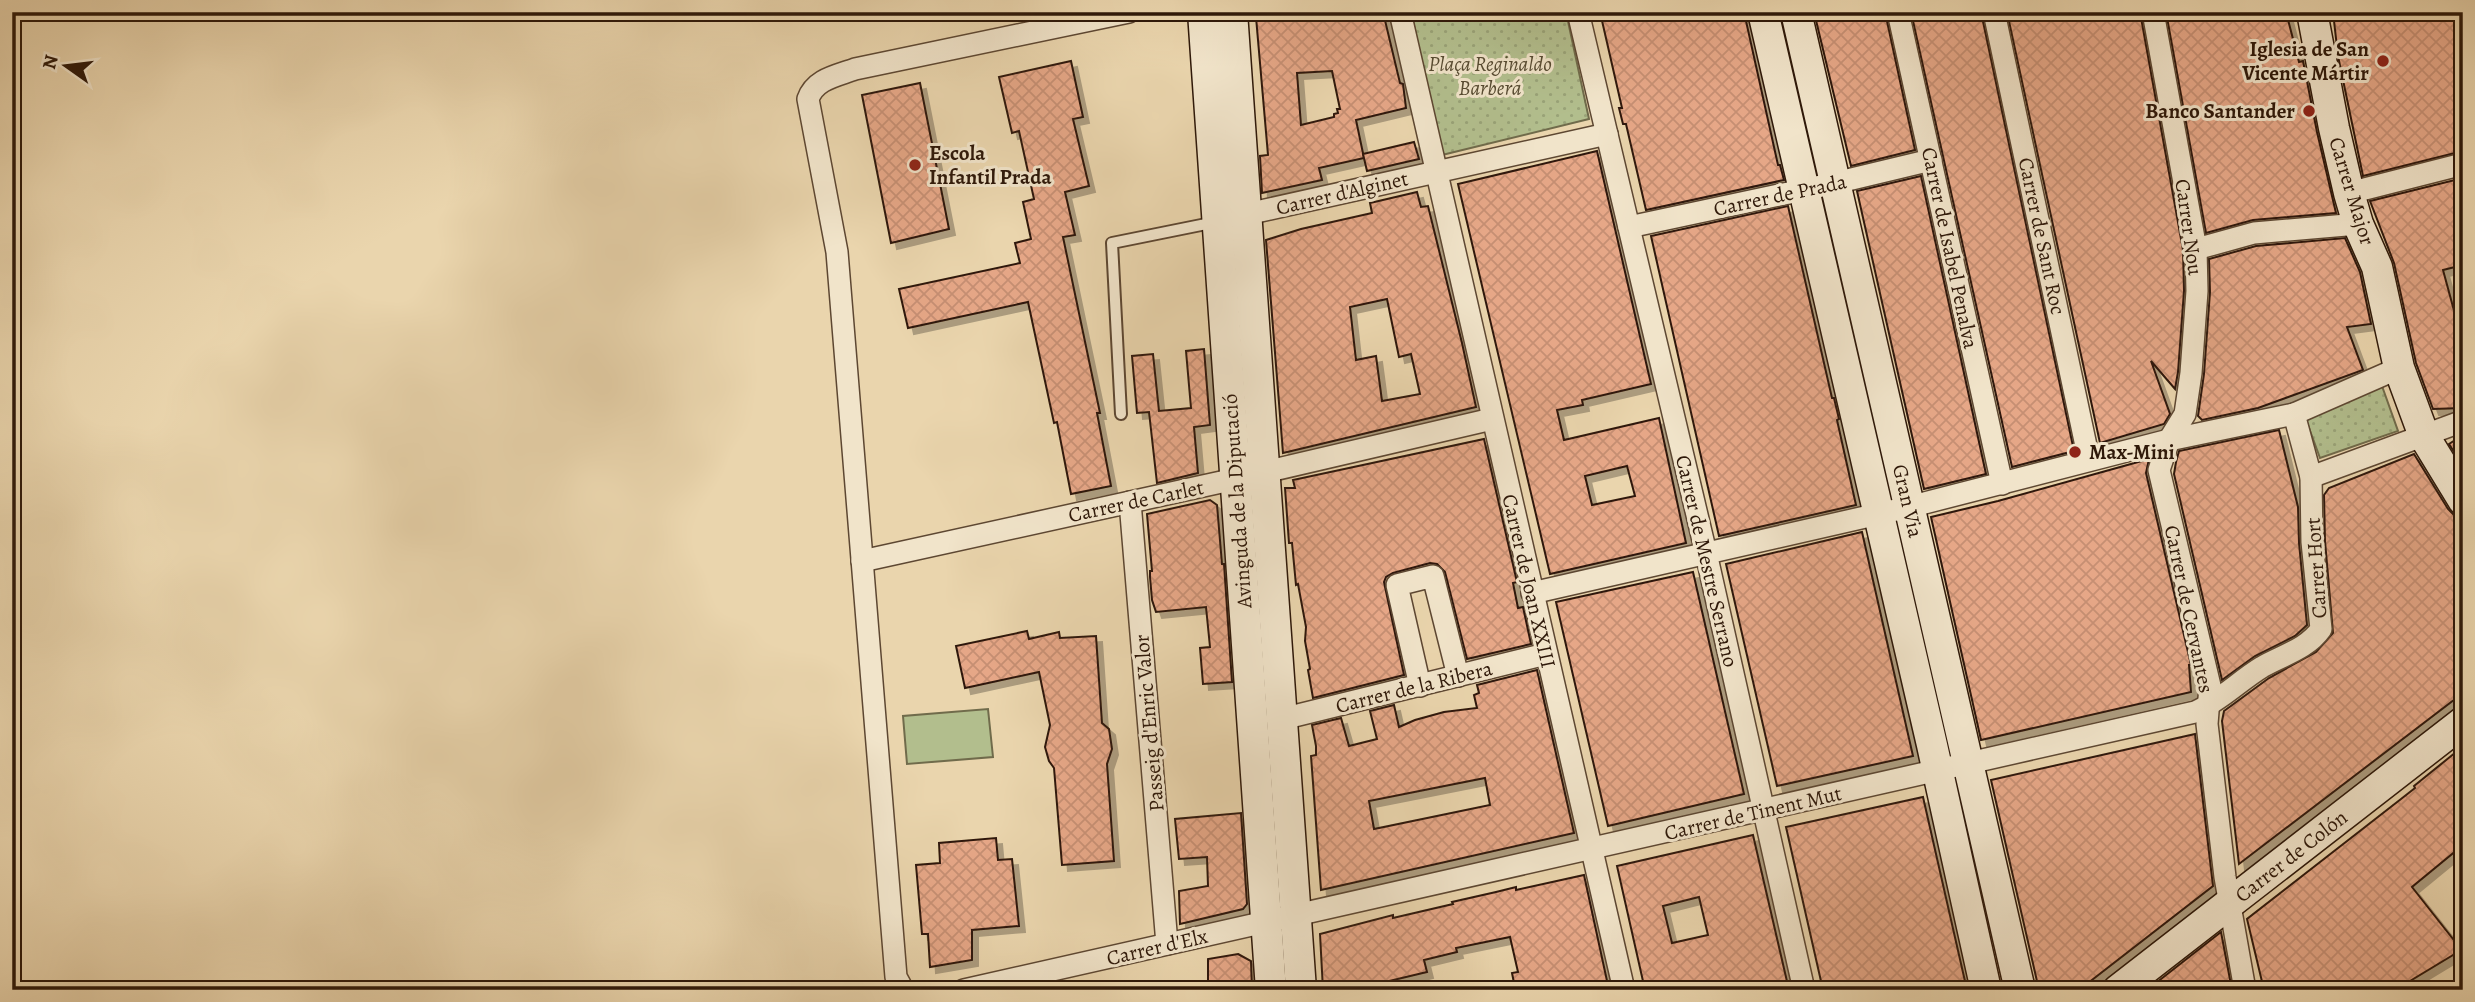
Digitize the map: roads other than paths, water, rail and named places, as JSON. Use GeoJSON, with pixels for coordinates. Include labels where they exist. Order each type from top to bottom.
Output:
{"type":"FeatureCollection","features":[{"type":"Feature","properties":{"kind":"street"},"geometry":{"type":"LineString","coordinates":[[900,984],[837,252],[808,99],[811,89],[822,81],[855,69],[1129,12]]}},
{"type":"Feature","properties":{"kind":"street","name":"Avinguda de la Diputació"},"geometry":{"type":"LineString","coordinates":[[1203,12],[1235,479],[1281,919],[1300,990]]}},
{"type":"Feature","properties":{"kind":"street","name":"Avinguda de la Diputació"},"geometry":{"type":"LineString","coordinates":[[1232,12],[1282,719],[1281,919],[1271,990]]}},
{"type":"Feature","properties":{"kind":"street"},"geometry":{"type":"LineString","coordinates":[[1400,12],[1436,172],[1607,134],[1578,12]]}},
{"type":"Feature","properties":{"kind":"street","name":"Gran Via"},"geometry":{"type":"LineString","coordinates":[[1763,12],[1986,990]]}},
{"type":"Feature","properties":{"kind":"street","name":"Gran Via"},"geometry":{"type":"LineString","coordinates":[[1796,12],[2020,990]]}},
{"type":"Feature","properties":{"kind":"street","name":"Carrer de Isabel Penalva"},"geometry":{"type":"LineString","coordinates":[[1899,12],[2002,484]]}},
{"type":"Feature","properties":{"kind":"street","name":"Carrer de Sant Roc"},"geometry":{"type":"LineString","coordinates":[[1994,12],[2089,460]]}},
{"type":"Feature","properties":{"kind":"street","name":"Carrer Nou"},"geometry":{"type":"LineString","coordinates":[[2153,12],[2196,249],[2197,291],[2191,373],[2185,414],[2169,440]]}},
{"type":"Feature","properties":{"kind":"street","name":"Carrer Major"},"geometry":{"type":"LineString","coordinates":[[2312,12],[2349,193],[2358,224],[2377,267],[2399,368],[2424,436],[2463,500]]}},
{"type":"Feature","properties":{"kind":"street","name":"Carrer de Mestre Serrano"},"geometry":{"type":"LineString","coordinates":[[1607,134],[1706,553],[1804,990]]}},
{"type":"Feature","properties":{"kind":"street","name":"Carrer de Prada"},"geometry":{"type":"LineString","coordinates":[[1629,228],[1931,160]]}},
{"type":"Feature","properties":{"kind":"street"},"geometry":{"type":"LineString","coordinates":[[2349,193],[2463,164]]}},
{"type":"Feature","properties":{"kind":"street","name":"Carrer d'Alginet"},"geometry":{"type":"LineString","coordinates":[[1247,214],[1436,172]]}},
{"type":"Feature","properties":{"kind":"street","name":"Carrer de Joan XXIII"},"geometry":{"type":"LineString","coordinates":[[1436,172],[1624,990]]}},
{"type":"Feature","properties":{"kind":"street"},"geometry":{"type":"LineString","coordinates":[[2196,249],[2254,233],[2358,224]]}},
{"type":"Feature","properties":{"kind":"street"},"geometry":{"type":"LineString","coordinates":[[1532,593],[1909,507],[2169,440],[2294,414],[2399,368]]}},
{"type":"Feature","properties":{"kind":"street","name":"Carrer Hort"},"geometry":{"type":"LineString","coordinates":[[2208,706],[2261,667],[2312,641],[2321,629],[2312,542],[2311,477],[2294,414]]}},
{"type":"Feature","properties":{"kind":"street","name":"Carrer de Carlet"},"geometry":{"type":"LineString","coordinates":[[862,561],[1492,419]]}},
{"type":"Feature","properties":{"kind":"street"},"geometry":{"type":"LineString","coordinates":[[2311,477],[2463,421]]}},
{"type":"Feature","properties":{"kind":"street","name":"Carrer de Cervantes"},"geometry":{"type":"LineString","coordinates":[[2169,440],[2159,470],[2210,686],[2207,724],[2228,905],[2245,990]]}},
{"type":"Feature","properties":{"kind":"street","name":"Passeig d'Enric Valor"},"geometry":{"type":"LineString","coordinates":[[1130,502],[1167,944]]}},
{"type":"Feature","properties":{"kind":"street"},"geometry":{"type":"LineString","coordinates":[[1420,686],[1397,585],[1433,576],[1458,676]]}},
{"type":"Feature","properties":{"kind":"street","name":"Carrer de la Ribera"},"geometry":{"type":"LineString","coordinates":[[1282,719],[1546,654]]}},
{"type":"Feature","properties":{"kind":"street","name":"Carrer de Tinent Mut"},"geometry":{"type":"LineString","coordinates":[[1281,919],[2195,712],[2208,706]]}},
{"type":"Feature","properties":{"kind":"street","name":"Carrer de Colón"},"geometry":{"type":"LineString","coordinates":[[2119,990],[2463,722]]}},
{"type":"Feature","properties":{"kind":"street","name":"Carrer d'Elx"},"geometry":{"type":"LineString","coordinates":[[964,990],[1281,919]]}},
{"type":"Feature","properties":{"kind":"lane"},"geometry":{"type":"LineString","coordinates":[[1121,414],[1112,243],[1218,221]]}},
{"type":"Feature","properties":{"kind":"place","name":"Iglesia de San Vicente Mártir"},"geometry":{"type":"Point","coordinates":[2383,61]}},
{"type":"Feature","properties":{"kind":"place","name":"Banco Santander"},"geometry":{"type":"Point","coordinates":[2309,111]}},
{"type":"Feature","properties":{"kind":"place","name":"Escola Infantil Prada"},"geometry":{"type":"Point","coordinates":[915,165]}},
{"type":"Feature","properties":{"kind":"place","name":"Max-Mini"},"geometry":{"type":"Point","coordinates":[2075,452]}},
{"type":"Feature","properties":{"kind":"park label","name":"Plaça Reginaldo Barberá"},"geometry":{"type":"Point","coordinates":[1490,76]}}]}
